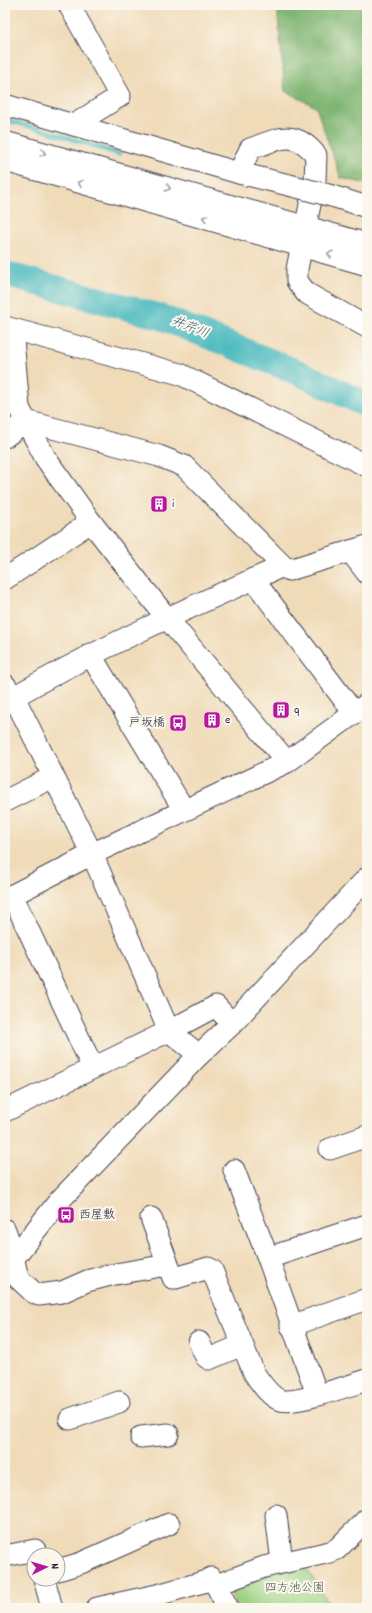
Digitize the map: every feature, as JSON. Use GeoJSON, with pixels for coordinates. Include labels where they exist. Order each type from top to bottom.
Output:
{"type":"FeatureCollection","features":[{"type":"Feature","properties":{"kind":"street"},"geometry":{"type":"LineString","coordinates":[[71,6],[120,96],[74,125]]}},
{"type":"Feature","properties":{"kind":"street"},"geometry":{"type":"LineString","coordinates":[[5,105],[239,173],[367,206]]}},
{"type":"Feature","properties":{"kind":"street"},"geometry":{"type":"LineString","coordinates":[[239,173],[250,149],[289,137],[307,144],[316,155],[315,180],[297,269],[297,281],[306,292],[367,327]]}},
{"type":"Feature","properties":{"kind":"street"},"geometry":{"type":"LineString","coordinates":[[5,142],[303,236],[367,265]]}},
{"type":"Feature","properties":{"kind":"street"},"geometry":{"type":"LineString","coordinates":[[5,161],[303,236],[367,244]]}},
{"type":"Feature","properties":{"kind":"street"},"geometry":{"type":"LineString","coordinates":[[10,329],[13,339],[20,408],[46,459],[91,522],[166,617],[287,762]]}},
{"type":"Feature","properties":{"kind":"street"},"geometry":{"type":"LineString","coordinates":[[10,329],[180,374],[367,466]]}},
{"type":"Feature","properties":{"kind":"street"},"geometry":{"type":"LineString","coordinates":[[5,437],[26,421]]}},
{"type":"Feature","properties":{"kind":"street"},"geometry":{"type":"LineString","coordinates":[[26,421],[159,456],[184,466],[283,566],[289,570],[359,549],[367,573]]}},
{"type":"Feature","properties":{"kind":"street"},"geometry":{"type":"LineString","coordinates":[[5,579],[91,522]]}},
{"type":"Feature","properties":{"kind":"street"},"geometry":{"type":"LineString","coordinates":[[199,1055],[169,1031],[92,854],[53,777],[8,695],[166,617],[283,566]]}},
{"type":"Feature","properties":{"kind":"street"},"geometry":{"type":"LineString","coordinates":[[93,1068],[9,897],[92,854],[287,762],[361,709],[253,579]]}},
{"type":"Feature","properties":{"kind":"street"},"geometry":{"type":"LineString","coordinates":[[90,654],[184,810]]}},
{"type":"Feature","properties":{"kind":"street"},"geometry":{"type":"LineString","coordinates":[[5,801],[53,777]]}},
{"type":"Feature","properties":{"kind":"street"},"geometry":{"type":"LineString","coordinates":[[9,1263],[59,1201],[199,1055],[232,1024],[367,878]]}},
{"type":"Feature","properties":{"kind":"street"},"geometry":{"type":"LineString","coordinates":[[5,1110],[169,1031],[216,1006],[232,1024]]}},
{"type":"Feature","properties":{"kind":"street"},"geometry":{"type":"LineString","coordinates":[[330,1149],[367,1136]]}},
{"type":"Feature","properties":{"kind":"street"},"geometry":{"type":"LineString","coordinates":[[234,1170],[268,1258],[291,1326],[317,1394]]}},
{"type":"Feature","properties":{"kind":"street"},"geometry":{"type":"LineString","coordinates":[[151,1218],[170,1275],[176,1278],[208,1268],[212,1270],[254,1374],[279,1400],[293,1401],[367,1380]]}},
{"type":"Feature","properties":{"kind":"street"},"geometry":{"type":"LineString","coordinates":[[268,1258],[367,1225]]}},
{"type":"Feature","properties":{"kind":"street"},"geometry":{"type":"LineString","coordinates":[[5,1230],[9,1263],[18,1278],[33,1292],[39,1295],[62,1292],[87,1281],[110,1275],[167,1265]]}},
{"type":"Feature","properties":{"kind":"street"},"geometry":{"type":"LineString","coordinates":[[291,1326],[367,1300]]}},
{"type":"Feature","properties":{"kind":"street"},"geometry":{"type":"LineString","coordinates":[[199,1342],[206,1357],[209,1359],[242,1345]]}},
{"type":"Feature","properties":{"kind":"street"},"geometry":{"type":"LineString","coordinates":[[70,1419],[119,1402]]}},
{"type":"Feature","properties":{"kind":"street"},"geometry":{"type":"LineString","coordinates":[[141,1437],[168,1434]]}},
{"type":"Feature","properties":{"kind":"street"},"geometry":{"type":"LineString","coordinates":[[276,1515],[282,1562]]}},
{"type":"Feature","properties":{"kind":"street"},"geometry":{"type":"LineString","coordinates":[[228,1608],[216,1585],[264,1567],[330,1552],[337,1549],[367,1519]]}},
{"type":"Feature","properties":{"kind":"street"},"geometry":{"type":"LineString","coordinates":[[66,1568],[81,1563],[169,1524]]}},
{"type":"Feature","properties":{"kind":"street"},"geometry":{"type":"LineString","coordinates":[[5,1556],[26,1552]]}},
{"type":"Feature","properties":{"kind":"street"},"geometry":{"type":"LineString","coordinates":[[97,1608],[157,1595],[207,1581],[211,1578]]}},
{"type":"Feature","properties":{"kind":"street"},"geometry":{"type":"LineString","coordinates":[[46,1587],[52,1608]]}},
{"type":"Feature","properties":{"kind":"green space"},"geometry":{"type":"Polygon","coordinates":[[[278,5],[367,5],[367,92],[362,107],[367,129],[367,184],[341,178],[316,107],[285,91],[278,5]]]}},
{"type":"Feature","properties":{"kind":"green space","name":"四方池公園"},"geometry":{"type":"Polygon","coordinates":[[[304,1565],[332,1608],[238,1608],[228,1586],[304,1565]]]}},
{"type":"Feature","properties":{"kind":"waterway"},"geometry":{"type":"LineString","coordinates":[[5,120],[47,131],[119,154]]}},
{"type":"Feature","properties":{"kind":"waterway","name":"井芹川"},"geometry":{"type":"LineString","coordinates":[[5,274],[161,317],[299,373],[367,405]]}},
{"type":"Feature","properties":{"kind":"place","name":"i"},"geometry":{"type":"Point","coordinates":[159,504]}},
{"type":"Feature","properties":{"kind":"place","name":"q"},"geometry":{"type":"Point","coordinates":[281,710]}},
{"type":"Feature","properties":{"kind":"place","name":"e"},"geometry":{"type":"Point","coordinates":[212,720]}},
{"type":"Feature","properties":{"kind":"place","name":"戸坂橋"},"geometry":{"type":"Point","coordinates":[178,723]}},
{"type":"Feature","properties":{"kind":"place","name":"西屋敷"},"geometry":{"type":"Point","coordinates":[66,1215]}}]}
